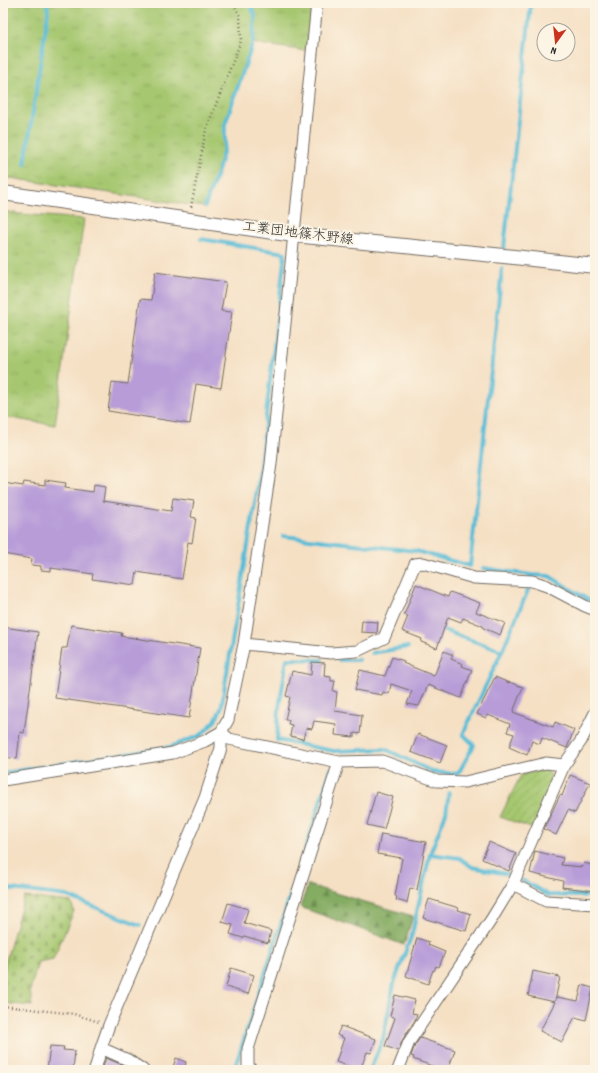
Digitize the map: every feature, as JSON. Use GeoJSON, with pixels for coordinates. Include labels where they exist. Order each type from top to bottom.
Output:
{"type":"FeatureCollection","features":[{"type":"Feature","properties":{"kind":"street"},"geometry":{"type":"LineString","coordinates":[[95,1070],[109,1025],[205,798],[221,748],[221,732],[228,720],[244,644],[271,464],[317,3]]}},
{"type":"Feature","properties":{"kind":"street","name":"工業団地篠木野線"},"geometry":{"type":"LineString","coordinates":[[3,193],[294,235],[595,266]]}},
{"type":"Feature","properties":{"kind":"street"},"geometry":{"type":"LineString","coordinates":[[244,644],[331,653],[357,651],[384,638],[415,564],[424,563],[474,578],[532,581],[547,586],[595,610]]}},
{"type":"Feature","properties":{"kind":"street"},"geometry":{"type":"LineString","coordinates":[[398,1070],[409,1042],[491,920],[513,884],[564,765],[581,741],[595,713]]}},
{"type":"Feature","properties":{"kind":"street"},"geometry":{"type":"LineString","coordinates":[[221,732],[229,739],[339,762],[382,761],[437,781],[465,782],[546,763],[564,765]]}},
{"type":"Feature","properties":{"kind":"street"},"geometry":{"type":"LineString","coordinates":[[3,780],[173,753],[205,741],[221,732]]}},
{"type":"Feature","properties":{"kind":"street"},"geometry":{"type":"LineString","coordinates":[[248,1069],[248,1049],[339,762]]}},
{"type":"Feature","properties":{"kind":"street"},"geometry":{"type":"LineString","coordinates":[[513,884],[546,901],[595,904]]}},
{"type":"Feature","properties":{"kind":"street"},"geometry":{"type":"LineString","coordinates":[[101,1048],[128,1060],[143,1070]]}},
{"type":"Feature","properties":{"kind":"path"},"geometry":{"type":"LineString","coordinates":[[188,220],[206,130],[241,41],[240,16],[233,3]]}},
{"type":"Feature","properties":{"kind":"path"},"geometry":{"type":"LineString","coordinates":[[3,1006],[74,1014],[109,1025]]}},
{"type":"Feature","properties":{"kind":"green space"},"geometry":{"type":"Polygon","coordinates":[[[3,3],[312,3],[307,51],[252,43],[224,124],[224,144],[204,207],[3,177],[3,3]]]}},
{"type":"Feature","properties":{"kind":"green space"},"geometry":{"type":"Polygon","coordinates":[[[3,211],[20,214],[84,219],[55,425],[3,417],[3,211]]]}},
{"type":"Feature","properties":{"kind":"green space"},"geometry":{"type":"Polygon","coordinates":[[[544,769],[555,780],[534,829],[500,817],[521,775],[544,769]]]}},
{"type":"Feature","properties":{"kind":"green space"},"geometry":{"type":"Polygon","coordinates":[[[308,885],[413,916],[404,945],[300,907],[308,885]]]}},
{"type":"Feature","properties":{"kind":"green space"},"geometry":{"type":"Polygon","coordinates":[[[24,897],[71,902],[74,911],[53,959],[38,962],[30,991],[32,1006],[3,1003],[3,971],[24,897]]]}},
{"type":"Feature","properties":{"kind":"building"},"geometry":{"type":"Polygon","coordinates":[[[155,272],[226,282],[221,311],[232,312],[221,388],[196,384],[190,424],[108,411],[112,382],[128,384],[140,299],[151,300],[155,272]]]}},
{"type":"Feature","properties":{"kind":"building"},"geometry":{"type":"Polygon","coordinates":[[[45,480],[66,483],[65,488],[93,492],[94,485],[105,487],[103,501],[171,511],[173,498],[194,501],[191,517],[196,518],[192,543],[188,542],[182,579],[137,572],[135,585],[92,579],[93,574],[51,568],[51,571],[41,570],[41,566],[31,565],[32,559],[3,554],[3,483],[23,486],[24,482],[45,485],[45,480]]]}},
{"type":"Feature","properties":{"kind":"building"},"geometry":{"type":"Polygon","coordinates":[[[416,584],[448,597],[450,592],[480,603],[476,612],[505,623],[500,635],[463,618],[461,622],[448,617],[437,648],[421,642],[422,639],[402,631],[408,616],[404,615],[416,584]]]}},
{"type":"Feature","properties":{"kind":"building"},"geometry":{"type":"Polygon","coordinates":[[[362,621],[378,622],[377,633],[361,632],[362,621]]]}},
{"type":"Feature","properties":{"kind":"building"},"geometry":{"type":"Polygon","coordinates":[[[71,625],[122,633],[121,636],[200,648],[189,718],[55,698],[62,648],[67,648],[71,625]]]}},
{"type":"Feature","properties":{"kind":"building"},"geometry":{"type":"Polygon","coordinates":[[[3,627],[38,632],[24,733],[20,732],[17,759],[3,757],[3,627]]]}},
{"type":"Feature","properties":{"kind":"building"},"geometry":{"type":"Polygon","coordinates":[[[444,651],[453,655],[451,659],[472,670],[461,698],[428,685],[419,706],[407,704],[412,691],[391,684],[389,694],[383,692],[382,695],[355,690],[360,670],[385,676],[392,657],[404,661],[403,663],[434,676],[444,651]]]}},
{"type":"Feature","properties":{"kind":"building"},"geometry":{"type":"Polygon","coordinates":[[[312,662],[325,663],[324,676],[331,677],[331,681],[335,681],[333,691],[337,692],[335,711],[362,715],[360,734],[354,733],[354,737],[335,735],[336,724],[314,721],[312,729],[306,728],[303,739],[290,736],[292,725],[288,724],[289,720],[285,720],[290,697],[286,696],[292,671],[311,675],[312,662]]]}},
{"type":"Feature","properties":{"kind":"building"},"geometry":{"type":"Polygon","coordinates":[[[495,677],[523,687],[513,712],[553,727],[555,722],[574,730],[567,748],[542,738],[540,744],[532,741],[527,755],[509,747],[514,734],[507,732],[510,724],[488,715],[486,718],[477,714],[495,677]]]}},
{"type":"Feature","properties":{"kind":"building"},"geometry":{"type":"Polygon","coordinates":[[[418,734],[447,745],[440,763],[411,752],[418,734]]]}},
{"type":"Feature","properties":{"kind":"building"},"geometry":{"type":"Polygon","coordinates":[[[570,775],[590,783],[575,813],[568,810],[556,835],[544,829],[560,795],[562,796],[570,775]]]}},
{"type":"Feature","properties":{"kind":"building"},"geometry":{"type":"Polygon","coordinates":[[[376,792],[393,797],[384,829],[367,825],[376,792]]]}},
{"type":"Feature","properties":{"kind":"building"},"geometry":{"type":"Polygon","coordinates":[[[381,834],[426,842],[417,890],[410,888],[407,903],[396,900],[397,897],[395,896],[402,858],[377,854],[381,834]]]}},
{"type":"Feature","properties":{"kind":"building"},"geometry":{"type":"Polygon","coordinates":[[[489,842],[516,854],[509,871],[482,859],[489,842]]]}},
{"type":"Feature","properties":{"kind":"building"},"geometry":{"type":"Polygon","coordinates":[[[535,851],[563,858],[561,865],[583,867],[584,863],[595,866],[595,891],[562,887],[563,881],[530,873],[535,851]]]}},
{"type":"Feature","properties":{"kind":"building"},"geometry":{"type":"Polygon","coordinates":[[[429,899],[459,908],[458,910],[471,914],[466,931],[423,918],[429,899]]]}},
{"type":"Feature","properties":{"kind":"building"},"geometry":{"type":"Polygon","coordinates":[[[228,903],[248,909],[244,923],[271,931],[268,943],[244,936],[243,938],[230,934],[233,925],[222,922],[228,903]]]}},
{"type":"Feature","properties":{"kind":"building"},"geometry":{"type":"Polygon","coordinates":[[[417,938],[429,942],[428,945],[445,952],[439,967],[436,966],[434,971],[433,970],[428,984],[406,976],[417,938]]]}},
{"type":"Feature","properties":{"kind":"building"},"geometry":{"type":"Polygon","coordinates":[[[231,968],[254,975],[248,994],[226,987],[231,968]]]}},
{"type":"Feature","properties":{"kind":"building"},"geometry":{"type":"Polygon","coordinates":[[[533,971],[560,977],[555,1001],[557,997],[578,1001],[582,985],[593,988],[586,1020],[575,1017],[562,1042],[540,1031],[555,1002],[528,996],[533,971]]]}},
{"type":"Feature","properties":{"kind":"building"},"geometry":{"type":"Polygon","coordinates":[[[395,995],[415,1000],[412,1013],[417,1014],[398,1051],[385,1046],[395,1018],[390,1016],[395,995]]]}},
{"type":"Feature","properties":{"kind":"building"},"geometry":{"type":"Polygon","coordinates":[[[341,1026],[376,1039],[371,1053],[367,1052],[360,1070],[336,1062],[344,1038],[337,1035],[341,1026]]]}},
{"type":"Feature","properties":{"kind":"building"},"geometry":{"type":"Polygon","coordinates":[[[420,1038],[455,1050],[448,1070],[443,1070],[413,1059],[414,1057],[411,1056],[415,1045],[420,1038]]]}},
{"type":"Feature","properties":{"kind":"building"},"geometry":{"type":"Polygon","coordinates":[[[50,1046],[64,1047],[63,1050],[75,1051],[73,1070],[47,1070],[50,1046]]]}},
{"type":"Feature","properties":{"kind":"building"},"geometry":{"type":"Polygon","coordinates":[[[106,1058],[125,1066],[130,1070],[102,1070],[106,1058]]]}},
{"type":"Feature","properties":{"kind":"building"},"geometry":{"type":"Polygon","coordinates":[[[176,1058],[186,1062],[184,1070],[172,1070],[176,1058]]]}},
{"type":"Feature","properties":{"kind":"waterway"},"geometry":{"type":"LineString","coordinates":[[25,164],[48,12],[47,3]]}},
{"type":"Feature","properties":{"kind":"waterway"},"geometry":{"type":"LineString","coordinates":[[205,206],[219,168],[225,144],[225,124],[253,42],[255,15],[249,3]]}},
{"type":"Feature","properties":{"kind":"waterway"},"geometry":{"type":"LineString","coordinates":[[504,248],[531,3]]}},
{"type":"Feature","properties":{"kind":"waterway"},"geometry":{"type":"LineString","coordinates":[[3,773],[170,747],[201,735],[215,721],[221,709],[258,484],[285,253],[201,239]]}},
{"type":"Feature","properties":{"kind":"waterway"},"geometry":{"type":"LineString","coordinates":[[283,536],[416,551],[470,566],[502,269]]}},
{"type":"Feature","properties":{"kind":"waterway"},"geometry":{"type":"LineString","coordinates":[[322,660],[287,659],[279,708],[277,740],[334,751],[385,749],[433,772],[458,774],[474,745],[463,734],[502,651],[532,581],[531,575],[483,568]]}},
{"type":"Feature","properties":{"kind":"waterway"},"geometry":{"type":"LineString","coordinates":[[531,575],[549,576],[595,603]]}},
{"type":"Feature","properties":{"kind":"waterway"},"geometry":{"type":"LineString","coordinates":[[440,629],[502,651]]}},
{"type":"Feature","properties":{"kind":"waterway"},"geometry":{"type":"LineString","coordinates":[[372,653],[408,647]]}},
{"type":"Feature","properties":{"kind":"waterway"},"geometry":{"type":"LineString","coordinates":[[339,660],[359,660]]}},
{"type":"Feature","properties":{"kind":"waterway"},"geometry":{"type":"LineString","coordinates":[[234,1070],[331,769]]}},
{"type":"Feature","properties":{"kind":"waterway"},"geometry":{"type":"LineString","coordinates":[[370,1070],[383,1039],[394,983],[412,934],[430,854],[446,813],[449,793]]}},
{"type":"Feature","properties":{"kind":"waterway"},"geometry":{"type":"LineString","coordinates":[[430,854],[460,858],[472,867],[507,874]]}},
{"type":"Feature","properties":{"kind":"waterway"},"geometry":{"type":"LineString","coordinates":[[522,880],[548,895],[589,896],[595,894]]}},
{"type":"Feature","properties":{"kind":"waterway"},"geometry":{"type":"LineString","coordinates":[[3,888],[67,896],[140,925]]}}]}
